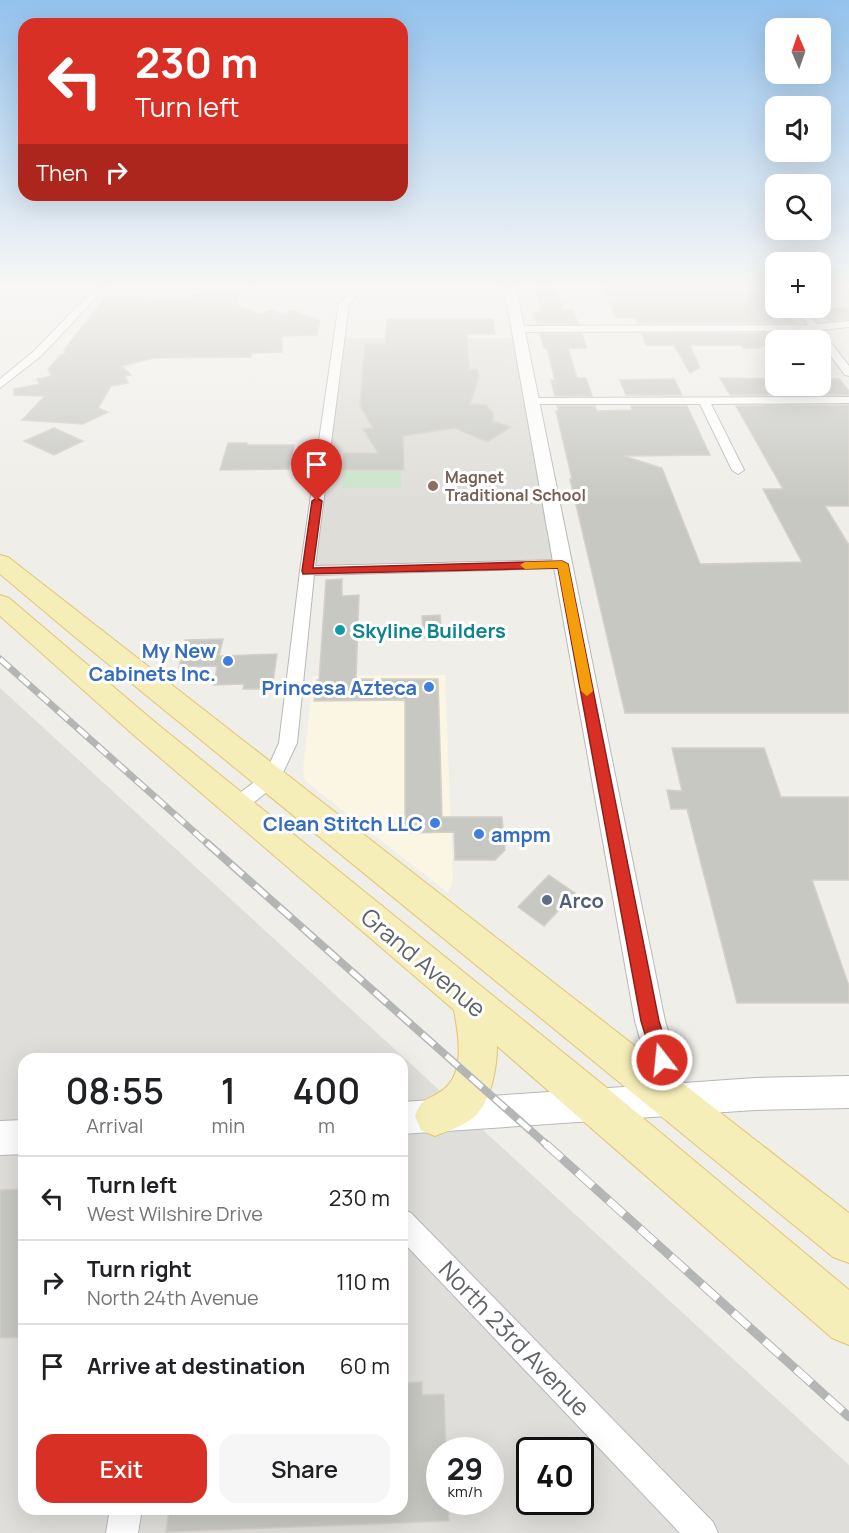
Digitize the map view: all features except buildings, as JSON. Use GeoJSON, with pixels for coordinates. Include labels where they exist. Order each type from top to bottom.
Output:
{"type":"FeatureCollection","features":[{"type":"Feature","properties":{"kind":"main road"},"geometry":{"type":"LineString","coordinates":[[0,562],[849,1241]]}},
{"type":"Feature","properties":{"kind":"main road","name":"Grand Avenue"},"geometry":{"type":"LineString","coordinates":[[0,603],[236,806],[598,1106],[849,1320]]}},
{"type":"Feature","properties":{"kind":"main road"},"geometry":{"type":"LineString","coordinates":[[419,1117],[452,1108],[466,1096],[476,1065],[477,1033],[471,1001]]}},
{"type":"Feature","properties":{"kind":"street"},"geometry":{"type":"LineString","coordinates":[[0,385],[32,359]]}},
{"type":"Feature","properties":{"kind":"street"},"geometry":{"type":"LineString","coordinates":[[236,806],[272,778],[288,743],[307,571],[336,359]]}},
{"type":"Feature","properties":{"kind":"street"},"geometry":{"type":"LineString","coordinates":[[523,359],[650,1021],[674,1100]]}},
{"type":"Feature","properties":{"kind":"street"},"geometry":{"type":"LineString","coordinates":[[838,359],[849,373]]}},
{"type":"Feature","properties":{"kind":"street"},"geometry":{"type":"LineString","coordinates":[[531,401],[849,400]]}},
{"type":"Feature","properties":{"kind":"street"},"geometry":{"type":"LineString","coordinates":[[704,401],[738,470]]}},
{"type":"Feature","properties":{"kind":"street"},"geometry":{"type":"LineString","coordinates":[[307,571],[562,564]]}},
{"type":"Feature","properties":{"kind":"street"},"geometry":{"type":"LineString","coordinates":[[419,1117],[755,1094],[849,1092]]}},
{"type":"Feature","properties":{"kind":"street"},"geometry":{"type":"LineString","coordinates":[[0,1138],[18,1137]]}},
{"type":"Feature","properties":{"kind":"street","name":"North 23rd Avenue"},"geometry":{"type":"LineString","coordinates":[[408,1228],[702,1533]]}},
{"type":"Feature","properties":{"kind":"street"},"geometry":{"type":"LineString","coordinates":[[122,1533],[125,1515]]}},
{"type":"Feature","properties":{"kind":"shaded area","name":"Magnet Traditional School"},"geometry":{"type":"Polygon","coordinates":[[[336,359],[523,359],[562,564],[307,571],[336,359]]]}},
{"type":"Feature","properties":{"kind":"shaded area"},"geometry":{"type":"Polygon","coordinates":[[[445,675],[453,881],[448,893],[309,784],[305,780],[303,771],[313,676],[445,675]]]}},
{"type":"Feature","properties":{"kind":"shaded area"},"geometry":{"type":"Polygon","coordinates":[[[0,688],[399,1053],[18,1053],[18,1515],[408,1515],[408,1061],[849,1465],[849,1533],[0,1533],[0,688]]]}},
{"type":"Feature","properties":{"kind":"green space"},"geometry":{"type":"Polygon","coordinates":[[[343,471],[401,471],[401,488],[342,488],[343,471]]]}},
{"type":"Feature","properties":{"kind":"railway"},"geometry":{"type":"LineString","coordinates":[[0,659],[209,845]]}},
{"type":"Feature","properties":{"kind":"railway"},"geometry":{"type":"LineString","coordinates":[[207,843],[548,1146]]}},
{"type":"Feature","properties":{"kind":"railway"},"geometry":{"type":"LineString","coordinates":[[546,1144],[849,1417]]}},
{"type":"Feature","properties":{"kind":"slow traffic"},"geometry":{"type":"LineString","coordinates":[[525,565],[562,564],[587,691]]}},
{"type":"Feature","properties":{"kind":"place","name":"Magnet Traditional School"},"geometry":{"type":"Point","coordinates":[433,486]}},
{"type":"Feature","properties":{"kind":"place","name":"Skyline Builders"},"geometry":{"type":"Point","coordinates":[340,630]}},
{"type":"Feature","properties":{"kind":"place","name":"My New Cabinets Inc."},"geometry":{"type":"Point","coordinates":[228,661]}},
{"type":"Feature","properties":{"kind":"place","name":"Princesa Azteca"},"geometry":{"type":"Point","coordinates":[429,687]}},
{"type":"Feature","properties":{"kind":"place","name":"Clean Stitch LLC"},"geometry":{"type":"Point","coordinates":[435,823]}},
{"type":"Feature","properties":{"kind":"place","name":"ampm"},"geometry":{"type":"Point","coordinates":[479,834]}},
{"type":"Feature","properties":{"kind":"place","name":"Arco"},"geometry":{"type":"Point","coordinates":[547,900]}},
{"type":"Feature","properties":{"kind":"route"},"geometry":{"type":"LineString","coordinates":[[317,501],[307,571],[562,564],[650,1021],[662,1060]]}}]}
